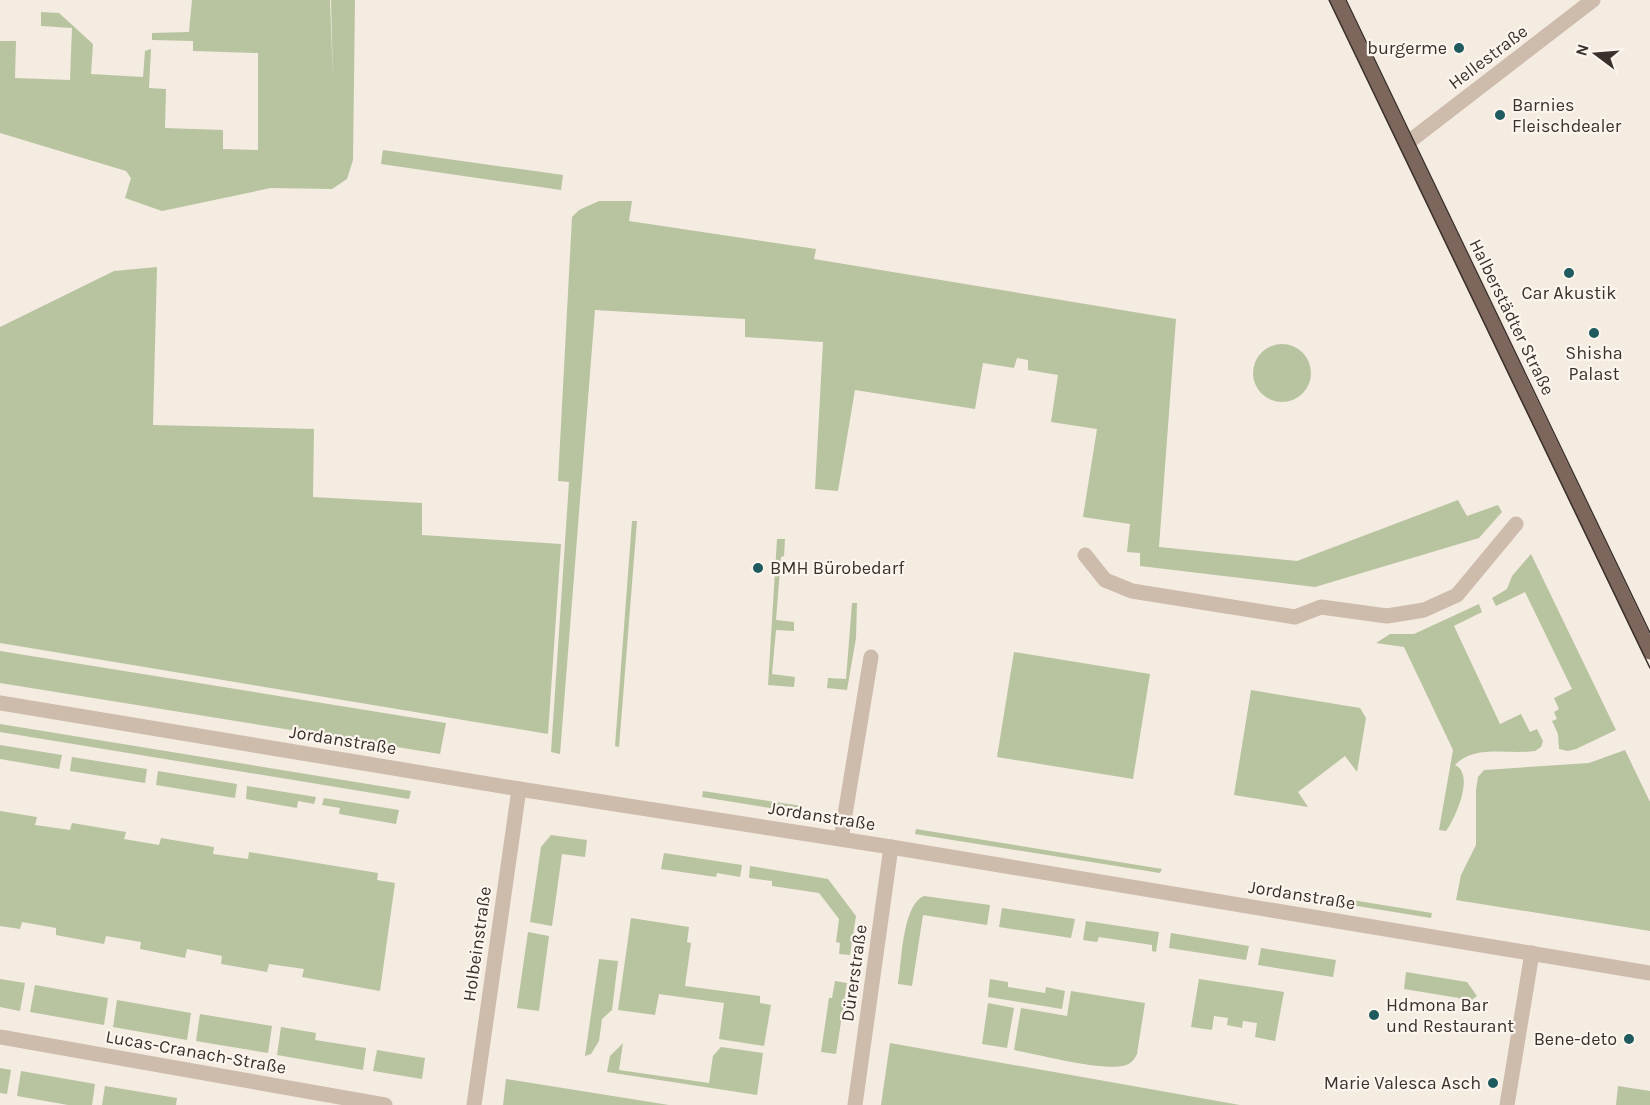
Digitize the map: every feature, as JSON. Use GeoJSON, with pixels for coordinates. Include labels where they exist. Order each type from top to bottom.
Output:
{"type":"FeatureCollection","features":[{"type":"Feature","properties":{"kind":"main road","name":"Halberstädter Straße"},"geometry":{"type":"LineString","coordinates":[[1337,0],[1650,652]]}},
{"type":"Feature","properties":{"kind":"street","name":"Hellestraße"},"geometry":{"type":"LineString","coordinates":[[1406,144],[1593,0]]}},
{"type":"Feature","properties":{"kind":"street"},"geometry":{"type":"LineString","coordinates":[[1085,555],[1105,580],[1132,591],[1295,616],[1322,607],[1387,616],[1424,610],[1457,595],[1516,524]]}},
{"type":"Feature","properties":{"kind":"street"},"geometry":{"type":"LineString","coordinates":[[842,839],[871,657]]}},
{"type":"Feature","properties":{"kind":"street","name":"Jordanstraße"},"geometry":{"type":"LineString","coordinates":[[0,703],[1646,970]]}},
{"type":"Feature","properties":{"kind":"street","name":"Holbeinstraße"},"geometry":{"type":"LineString","coordinates":[[474,1105],[519,789]]}},
{"type":"Feature","properties":{"kind":"street","name":"Dürerstraße"},"geometry":{"type":"LineString","coordinates":[[855,1105],[891,846]]}},
{"type":"Feature","properties":{"kind":"street"},"geometry":{"type":"LineString","coordinates":[[1507,1105],[1532,953]]}},
{"type":"Feature","properties":{"kind":"street","name":"Lucas-Cranach-Straße"},"geometry":{"type":"LineString","coordinates":[[0,1037],[386,1105]]}},
{"type":"Feature","properties":{"kind":"green space"},"geometry":{"type":"Polygon","coordinates":[[[192,0],[330,0],[333,79],[331,0],[355,0],[353,160],[347,179],[332,189],[271,188],[162,211],[125,198],[131,178],[126,171],[0,133],[0,41],[16,41],[15,78],[70,80],[72,28],[41,26],[41,12],[59,13],[93,44],[91,74],[143,77],[145,51],[151,49],[149,88],[166,89],[165,128],[223,130],[223,149],[258,150],[258,53],[193,51],[193,41],[152,40],[152,33],[189,32],[192,0]]]}},
{"type":"Feature","properties":{"kind":"green space"},"geometry":{"type":"Polygon","coordinates":[[[383,150],[563,175],[561,190],[381,164],[383,150]]]}},
{"type":"Feature","properties":{"kind":"green space"},"geometry":{"type":"Polygon","coordinates":[[[599,201],[632,201],[629,221],[816,249],[814,259],[1176,319],[1159,547],[1297,561],[1458,500],[1467,516],[1498,505],[1502,512],[1479,538],[1315,587],[1140,566],[1140,553],[1127,552],[1130,524],[1083,517],[1097,429],[1051,422],[1058,375],[1028,370],[1028,360],[1017,358],[1014,368],[983,363],[975,409],[855,390],[838,491],[815,489],[823,342],[745,337],[745,319],[595,310],[560,754],[551,752],[569,482],[558,481],[572,217],[579,210],[599,201]]]}},
{"type":"Feature","properties":{"kind":"green space"},"geometry":{"type":"Polygon","coordinates":[[[157,267],[153,425],[314,429],[313,497],[422,503],[422,535],[561,544],[548,734],[0,643],[0,327],[114,271],[157,267]]]}},
{"type":"Feature","properties":{"kind":"green space"},"geometry":{"type":"Polygon","coordinates":[[[1282,344],[1298,349],[1306,357],[1311,373],[1306,389],[1298,397],[1282,402],[1266,397],[1258,389],[1253,373],[1258,357],[1266,349],[1282,344]]]}},
{"type":"Feature","properties":{"kind":"green space"},"geometry":{"type":"Polygon","coordinates":[[[632,521],[637,521],[619,747],[615,746],[632,521]]]}},
{"type":"Feature","properties":{"kind":"green space"},"geometry":{"type":"Polygon","coordinates":[[[777,539],[785,539],[784,556],[781,557],[776,620],[794,622],[794,631],[776,630],[772,674],[795,677],[794,687],[768,685],[777,539]]]}},
{"type":"Feature","properties":{"kind":"green space"},"geometry":{"type":"Polygon","coordinates":[[[1531,554],[1616,730],[1568,751],[1559,749],[1558,734],[1552,721],[1557,719],[1554,712],[1559,709],[1554,698],[1572,689],[1525,592],[1496,606],[1492,598],[1507,589],[1512,576],[1531,554]]]}},
{"type":"Feature","properties":{"kind":"green space"},"geometry":{"type":"Polygon","coordinates":[[[852,603],[857,603],[856,638],[847,690],[827,688],[828,678],[846,679],[852,603]]]}},
{"type":"Feature","properties":{"kind":"green space"},"geometry":{"type":"Polygon","coordinates":[[[1479,604],[1482,612],[1454,626],[1500,724],[1521,714],[1530,732],[1537,729],[1543,741],[1541,747],[1535,751],[1482,752],[1463,759],[1455,765],[1461,770],[1463,777],[1462,796],[1446,831],[1439,830],[1453,750],[1404,647],[1376,643],[1390,634],[1414,634],[1479,604]]]}},
{"type":"Feature","properties":{"kind":"green space"},"geometry":{"type":"Polygon","coordinates":[[[0,651],[446,723],[440,754],[0,683],[0,651]]]}},
{"type":"Feature","properties":{"kind":"green space"},"geometry":{"type":"Polygon","coordinates":[[[1014,652],[1150,674],[1133,779],[997,757],[1014,652]]]}},
{"type":"Feature","properties":{"kind":"green space"},"geometry":{"type":"Polygon","coordinates":[[[1251,690],[1360,708],[1366,718],[1357,772],[1345,756],[1298,792],[1308,807],[1234,795],[1251,690]]]}},
{"type":"Feature","properties":{"kind":"green space"},"geometry":{"type":"Polygon","coordinates":[[[0,724],[411,791],[409,799],[0,732],[0,724]]]}},
{"type":"Feature","properties":{"kind":"green space"},"geometry":{"type":"Polygon","coordinates":[[[0,745],[62,755],[59,769],[0,759],[0,745]]]}},
{"type":"Feature","properties":{"kind":"green space"},"geometry":{"type":"Polygon","coordinates":[[[1625,750],[1650,802],[1650,931],[1456,900],[1461,875],[1476,845],[1476,790],[1478,777],[1484,770],[1589,763],[1625,750]]]}},
{"type":"Feature","properties":{"kind":"green space"},"geometry":{"type":"Polygon","coordinates":[[[72,757],[147,769],[145,783],[70,771],[72,757]]]}},
{"type":"Feature","properties":{"kind":"green space"},"geometry":{"type":"Polygon","coordinates":[[[158,771],[237,784],[235,798],[156,785],[158,771]]]}},
{"type":"Feature","properties":{"kind":"green space"},"geometry":{"type":"Polygon","coordinates":[[[247,786],[316,797],[314,804],[298,801],[297,808],[246,799],[247,786]]]}},
{"type":"Feature","properties":{"kind":"green space"},"geometry":{"type":"Polygon","coordinates":[[[703,791],[802,806],[801,813],[702,797],[703,791]]]}},
{"type":"Feature","properties":{"kind":"green space"},"geometry":{"type":"Polygon","coordinates":[[[324,798],[399,810],[396,824],[339,814],[340,808],[322,805],[324,798]]]}},
{"type":"Feature","properties":{"kind":"green space"},"geometry":{"type":"Polygon","coordinates":[[[0,811],[37,817],[35,825],[70,830],[72,823],[126,832],[124,839],[159,845],[161,838],[214,847],[213,854],[248,859],[249,852],[378,873],[377,880],[395,883],[380,991],[302,977],[304,969],[269,964],[267,972],[221,964],[222,956],[187,949],[185,958],[140,949],[141,942],[106,936],[104,944],[56,935],[56,928],[22,922],[20,929],[0,926],[0,811]]]}},
{"type":"Feature","properties":{"kind":"green space"},"geometry":{"type":"Polygon","coordinates":[[[916,829],[1162,869],[1160,873],[915,834],[916,829]]]}},
{"type":"Feature","properties":{"kind":"green space"},"geometry":{"type":"Polygon","coordinates":[[[551,835],[587,840],[585,857],[562,854],[552,926],[530,922],[541,847],[551,835]]]}},
{"type":"Feature","properties":{"kind":"green space"},"geometry":{"type":"Polygon","coordinates":[[[664,853],[742,865],[740,877],[717,873],[716,877],[661,869],[664,853]]]}},
{"type":"Feature","properties":{"kind":"green space"},"geometry":{"type":"Polygon","coordinates":[[[750,866],[828,879],[856,916],[850,955],[839,954],[840,943],[836,942],[839,919],[819,893],[772,886],[772,881],[749,878],[750,866]]]}},
{"type":"Feature","properties":{"kind":"green space"},"geometry":{"type":"Polygon","coordinates":[[[1309,893],[1432,913],[1431,918],[1308,898],[1309,893]]]}},
{"type":"Feature","properties":{"kind":"green space"},"geometry":{"type":"Polygon","coordinates":[[[924,896],[990,905],[987,925],[923,915],[912,986],[898,984],[907,922],[911,910],[924,896]]]}},
{"type":"Feature","properties":{"kind":"green space"},"geometry":{"type":"Polygon","coordinates":[[[1002,908],[1075,919],[1071,938],[999,927],[1002,908]]]}},
{"type":"Feature","properties":{"kind":"green space"},"geometry":{"type":"Polygon","coordinates":[[[631,918],[689,927],[687,942],[691,943],[685,986],[760,996],[760,1003],[771,1005],[764,1046],[719,1039],[724,1003],[659,994],[655,1015],[618,1010],[631,918]]]}},
{"type":"Feature","properties":{"kind":"green space"},"geometry":{"type":"Polygon","coordinates":[[[1086,921],[1159,932],[1156,952],[1152,951],[1152,945],[1099,937],[1097,942],[1083,940],[1086,921]]]}},
{"type":"Feature","properties":{"kind":"green space"},"geometry":{"type":"Polygon","coordinates":[[[528,932],[549,936],[539,1011],[517,1008],[528,932]]]}},
{"type":"Feature","properties":{"kind":"green space"},"geometry":{"type":"Polygon","coordinates":[[[1171,933],[1249,946],[1246,960],[1169,948],[1171,933]]]}},
{"type":"Feature","properties":{"kind":"green space"},"geometry":{"type":"Polygon","coordinates":[[[1261,948],[1336,960],[1333,977],[1258,965],[1261,948]]]}},
{"type":"Feature","properties":{"kind":"green space"},"geometry":{"type":"Polygon","coordinates":[[[599,959],[618,961],[612,1010],[602,1019],[599,1041],[591,1054],[585,1056],[599,959]]]}},
{"type":"Feature","properties":{"kind":"green space"},"geometry":{"type":"Polygon","coordinates":[[[1406,972],[1467,982],[1477,996],[1464,1006],[1459,998],[1404,989],[1406,972]]]}},
{"type":"Feature","properties":{"kind":"green space"},"geometry":{"type":"Polygon","coordinates":[[[0,979],[25,983],[20,1011],[0,1007],[0,979]]]}},
{"type":"Feature","properties":{"kind":"green space"},"geometry":{"type":"Polygon","coordinates":[[[990,979],[1008,982],[1008,987],[1045,993],[1046,987],[1065,991],[1062,1009],[988,997],[990,979]]]}},
{"type":"Feature","properties":{"kind":"green space"},"geometry":{"type":"Polygon","coordinates":[[[1199,979],[1284,992],[1275,1041],[1255,1037],[1257,1023],[1243,1021],[1242,1028],[1227,1025],[1228,1018],[1214,1016],[1212,1030],[1191,1027],[1199,979]]]}},
{"type":"Feature","properties":{"kind":"green space"},"geometry":{"type":"Polygon","coordinates":[[[835,981],[847,983],[836,1054],[821,1052],[829,998],[832,998],[835,981]]]}},
{"type":"Feature","properties":{"kind":"green space"},"geometry":{"type":"Polygon","coordinates":[[[35,985],[108,998],[104,1025],[30,1012],[35,985]]]}},
{"type":"Feature","properties":{"kind":"green space"},"geometry":{"type":"Polygon","coordinates":[[[1071,991],[1145,1003],[1137,1054],[1132,1062],[1123,1066],[1099,1066],[1014,1050],[1021,1008],[1067,1016],[1071,991]]]}},
{"type":"Feature","properties":{"kind":"green space"},"geometry":{"type":"Polygon","coordinates":[[[117,1000],[191,1013],[187,1040],[113,1027],[117,1000]]]}},
{"type":"Feature","properties":{"kind":"green space"},"geometry":{"type":"Polygon","coordinates":[[[988,1003],[1014,1008],[1007,1048],[982,1044],[988,1003]]]}},
{"type":"Feature","properties":{"kind":"green space"},"geometry":{"type":"Polygon","coordinates":[[[200,1014],[272,1026],[268,1053],[196,1041],[200,1014]]]}},
{"type":"Feature","properties":{"kind":"green space"},"geometry":{"type":"Polygon","coordinates":[[[281,1027],[316,1033],[315,1040],[366,1048],[363,1070],[277,1055],[281,1027]]]}},
{"type":"Feature","properties":{"kind":"green space"},"geometry":{"type":"Polygon","coordinates":[[[623,1043],[619,1070],[709,1083],[713,1056],[721,1047],[763,1053],[757,1095],[607,1072],[610,1056],[623,1043]]]}},
{"type":"Feature","properties":{"kind":"green space"},"geometry":{"type":"Polygon","coordinates":[[[890,1043],[1240,1105],[881,1105],[890,1043]]]}},
{"type":"Feature","properties":{"kind":"green space"},"geometry":{"type":"Polygon","coordinates":[[[377,1050],[425,1058],[422,1079],[373,1071],[377,1050]]]}},
{"type":"Feature","properties":{"kind":"green space"},"geometry":{"type":"Polygon","coordinates":[[[0,1068],[11,1070],[7,1094],[0,1093],[0,1068]]]}},
{"type":"Feature","properties":{"kind":"green space"},"geometry":{"type":"Polygon","coordinates":[[[21,1071],[95,1084],[92,1105],[68,1105],[17,1096],[21,1071]]]}},
{"type":"Feature","properties":{"kind":"green space"},"geometry":{"type":"Polygon","coordinates":[[[506,1079],[669,1105],[503,1105],[506,1079]]]}},
{"type":"Feature","properties":{"kind":"green space"},"geometry":{"type":"Polygon","coordinates":[[[105,1086],[177,1098],[176,1105],[102,1105],[105,1086]]]}},
{"type":"Feature","properties":{"kind":"green space"},"geometry":{"type":"Polygon","coordinates":[[[1618,1086],[1650,1091],[1650,1105],[1616,1105],[1618,1086]]]}},
{"type":"Feature","properties":{"kind":"tram line"},"geometry":{"type":"LineString","coordinates":[[1329,0],[1650,668]]}},
{"type":"Feature","properties":{"kind":"tram line"},"geometry":{"type":"LineString","coordinates":[[1346,0],[1650,633]]}},
{"type":"Feature","properties":{"kind":"place","name":"burgerme"},"geometry":{"type":"Point","coordinates":[1459,48]}},
{"type":"Feature","properties":{"kind":"place","name":"Barnies Fleischdealer"},"geometry":{"type":"Point","coordinates":[1500,115]}},
{"type":"Feature","properties":{"kind":"place","name":"Car Akustik"},"geometry":{"type":"Point","coordinates":[1569,273]}},
{"type":"Feature","properties":{"kind":"place","name":"Shisha Palast"},"geometry":{"type":"Point","coordinates":[1594,333]}},
{"type":"Feature","properties":{"kind":"place","name":"BMH Bürobedarf"},"geometry":{"type":"Point","coordinates":[758,568]}},
{"type":"Feature","properties":{"kind":"place","name":"Hdmona Bar und Restaurant"},"geometry":{"type":"Point","coordinates":[1374,1015]}},
{"type":"Feature","properties":{"kind":"place","name":"Bene-deto"},"geometry":{"type":"Point","coordinates":[1629,1039]}},
{"type":"Feature","properties":{"kind":"place","name":"Marie Valesca Asch"},"geometry":{"type":"Point","coordinates":[1493,1083]}}]}
